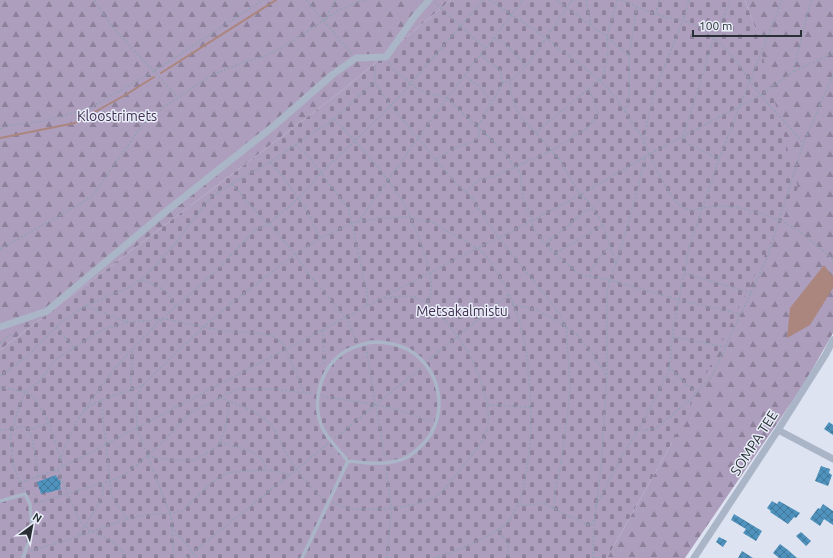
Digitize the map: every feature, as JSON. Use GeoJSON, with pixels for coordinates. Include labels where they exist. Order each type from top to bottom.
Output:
{"type":"FeatureCollection","features":[{"type":"Feature","properties":{"kind":"street"},"geometry":{"type":"LineString","coordinates":[[0,327],[47,311],[164,214],[275,125],[332,75],[356,58],[386,57],[415,16],[430,0]]}},
{"type":"Feature","properties":{"kind":"street","name":"SOMPA TEE"},"geometry":{"type":"LineString","coordinates":[[694,558],[778,430],[826,354],[833,340]]}},
{"type":"Feature","properties":{"kind":"street"},"geometry":{"type":"LineString","coordinates":[[778,430],[833,459]]}},
{"type":"Feature","properties":{"kind":"lane"},"geometry":{"type":"LineString","coordinates":[[372,342],[387,342],[400,346],[415,354],[425,364],[435,380],[439,396],[439,412],[426,442],[413,453],[399,461],[386,463],[348,461],[331,441],[322,426],[318,413],[318,395],[320,385],[324,376],[335,360],[346,351],[359,345],[372,342]]}},
{"type":"Feature","properties":{"kind":"lane"},"geometry":{"type":"LineString","coordinates":[[302,558],[348,461]]}},
{"type":"Feature","properties":{"kind":"lane"},"geometry":{"type":"LineString","coordinates":[[0,501],[25,494],[30,504],[32,532],[23,558]]}},
{"type":"Feature","properties":{"kind":"path"},"geometry":{"type":"LineString","coordinates":[[94,0],[101,13],[130,48],[154,71],[178,98]]}},
{"type":"Feature","properties":{"kind":"path"},"geometry":{"type":"LineString","coordinates":[[0,128],[44,121],[88,109],[154,71],[263,0]]}},
{"type":"Feature","properties":{"kind":"path"},"geometry":{"type":"LineString","coordinates":[[306,0],[356,58]]}},
{"type":"Feature","properties":{"kind":"path"},"geometry":{"type":"LineString","coordinates":[[324,21],[336,0]]}},
{"type":"Feature","properties":{"kind":"path"},"geometry":{"type":"LineString","coordinates":[[0,249],[93,196],[143,124],[164,107],[210,76],[244,62],[263,57],[285,46],[339,10],[367,0]]}},
{"type":"Feature","properties":{"kind":"path"},"geometry":{"type":"LineString","coordinates":[[430,0],[485,48]]}},
{"type":"Feature","properties":{"kind":"path"},"geometry":{"type":"LineString","coordinates":[[60,459],[76,422],[108,377],[132,349],[161,320],[222,265],[254,231],[269,224],[298,198],[354,140],[391,106],[483,0]]}},
{"type":"Feature","properties":{"kind":"path"},"geometry":{"type":"LineString","coordinates":[[490,0],[546,38],[600,80],[616,98],[644,143],[657,171],[674,200],[682,207],[693,211],[717,206],[736,207],[766,215],[798,230],[833,259]]}},
{"type":"Feature","properties":{"kind":"path"},"geometry":{"type":"LineString","coordinates":[[358,222],[447,98],[522,0]]}},
{"type":"Feature","properties":{"kind":"path"},"geometry":{"type":"LineString","coordinates":[[556,0],[629,55]]}},
{"type":"Feature","properties":{"kind":"path"},"geometry":{"type":"LineString","coordinates":[[436,159],[455,148],[473,142],[479,136],[478,126],[503,83],[510,80],[526,66],[572,0]]}},
{"type":"Feature","properties":{"kind":"path"},"geometry":{"type":"LineString","coordinates":[[586,0],[591,25]]}},
{"type":"Feature","properties":{"kind":"path"},"geometry":{"type":"LineString","coordinates":[[536,132],[603,77],[608,52],[607,37],[617,0]]}},
{"type":"Feature","properties":{"kind":"path"},"geometry":{"type":"LineString","coordinates":[[621,0],[656,14],[698,26],[714,37],[740,65],[750,80],[803,144]]}},
{"type":"Feature","properties":{"kind":"path"},"geometry":{"type":"LineString","coordinates":[[656,14],[658,0]]}},
{"type":"Feature","properties":{"kind":"path"},"geometry":{"type":"LineString","coordinates":[[644,143],[646,124],[654,97],[684,21],[689,0]]}},
{"type":"Feature","properties":{"kind":"path"},"geometry":{"type":"LineString","coordinates":[[683,137],[714,37],[731,0]]}},
{"type":"Feature","properties":{"kind":"path"},"geometry":{"type":"LineString","coordinates":[[596,508],[619,461],[638,430],[669,371],[673,337],[689,247],[719,159],[782,0]]}},
{"type":"Feature","properties":{"kind":"path"},"geometry":{"type":"LineString","coordinates":[[793,72],[811,0]]}},
{"type":"Feature","properties":{"kind":"path"},"geometry":{"type":"LineString","coordinates":[[625,112],[629,94],[629,55],[637,6]]}},
{"type":"Feature","properties":{"kind":"path"},"geometry":{"type":"LineString","coordinates":[[494,37],[507,46],[526,66]]}},
{"type":"Feature","properties":{"kind":"path"},"geometry":{"type":"LineString","coordinates":[[20,482],[38,477],[63,467],[499,238],[580,195],[650,154],[762,95],[793,72],[833,53]]}},
{"type":"Feature","properties":{"kind":"path"},"geometry":{"type":"LineString","coordinates":[[480,55],[500,70],[503,83]]}},
{"type":"Feature","properties":{"kind":"path"},"geometry":{"type":"LineString","coordinates":[[376,57],[374,82],[391,106],[454,181],[470,196],[499,238],[560,314],[566,327],[570,385],[568,412],[560,470],[555,492],[554,508]]}},
{"type":"Feature","properties":{"kind":"path"},"geometry":{"type":"LineString","coordinates":[[386,57],[392,68],[410,84],[427,93],[447,98],[502,149],[520,172],[522,193],[534,229],[555,253],[576,272],[680,300],[740,314]]}},
{"type":"Feature","properties":{"kind":"path"},"geometry":{"type":"LineString","coordinates":[[464,75],[483,90],[492,103]]}},
{"type":"Feature","properties":{"kind":"path"},"geometry":{"type":"LineString","coordinates":[[638,430],[655,429],[696,393],[712,376],[768,256],[803,144],[833,75]]}},
{"type":"Feature","properties":{"kind":"path"},"geometry":{"type":"LineString","coordinates":[[510,80],[510,91],[518,113],[553,150],[580,195],[588,201],[603,225],[616,265]]}},
{"type":"Feature","properties":{"kind":"path"},"geometry":{"type":"LineString","coordinates":[[0,376],[24,358],[56,327],[84,306],[130,287],[141,280],[174,246],[211,197],[270,162],[334,119],[374,82]]}},
{"type":"Feature","properties":{"kind":"path"},"geometry":{"type":"LineString","coordinates":[[466,192],[477,181],[495,176],[553,150],[590,126],[598,113],[589,89]]}},
{"type":"Feature","properties":{"kind":"path"},"geometry":{"type":"LineString","coordinates":[[334,119],[354,140],[398,195],[421,243],[430,273],[431,293],[426,304]]}},
{"type":"Feature","properties":{"kind":"path"},"geometry":{"type":"LineString","coordinates":[[683,137],[689,144],[719,159]]}},
{"type":"Feature","properties":{"kind":"path"},"geometry":{"type":"LineString","coordinates":[[295,145],[305,153],[348,210],[368,298],[366,308]]}},
{"type":"Feature","properties":{"kind":"path"},"geometry":{"type":"LineString","coordinates":[[593,558],[594,520],[601,469],[607,376],[607,293],[609,280],[616,265],[638,189],[645,157]]}},
{"type":"Feature","properties":{"kind":"path"},"geometry":{"type":"LineString","coordinates":[[270,162],[298,198],[314,224],[320,239]]}},
{"type":"Feature","properties":{"kind":"path"},"geometry":{"type":"LineString","coordinates":[[231,184],[296,254],[311,277],[346,318],[359,345]]}},
{"type":"Feature","properties":{"kind":"path"},"geometry":{"type":"LineString","coordinates":[[546,243],[585,211],[593,209]]}},
{"type":"Feature","properties":{"kind":"path"},"geometry":{"type":"LineString","coordinates":[[555,253],[603,225]]}},
{"type":"Feature","properties":{"kind":"path"},"geometry":{"type":"LineString","coordinates":[[590,276],[592,268],[610,245]]}},
{"type":"Feature","properties":{"kind":"path"},"geometry":{"type":"LineString","coordinates":[[684,274],[752,293]]}},
{"type":"Feature","properties":{"kind":"path"},"geometry":{"type":"LineString","coordinates":[[141,280],[164,289],[170,296],[175,307]]}},
{"type":"Feature","properties":{"kind":"path"},"geometry":{"type":"LineString","coordinates":[[186,558],[298,469],[509,295]]}},
{"type":"Feature","properties":{"kind":"path"},"geometry":{"type":"LineString","coordinates":[[512,304],[537,310],[577,335],[607,376]]}},
{"type":"Feature","properties":{"kind":"path"},"geometry":{"type":"LineString","coordinates":[[84,306],[130,322]]}},
{"type":"Feature","properties":{"kind":"path"},"geometry":{"type":"LineString","coordinates":[[25,494],[14,466],[10,438],[20,403],[25,392],[39,382],[56,359],[104,329],[130,322],[166,319],[223,331],[257,333],[274,336],[284,345],[304,392]]}},
{"type":"Feature","properties":{"kind":"path"},"geometry":{"type":"LineString","coordinates":[[56,327],[73,347]]}},
{"type":"Feature","properties":{"kind":"path"},"geometry":{"type":"LineString","coordinates":[[324,330],[324,376]]}},
{"type":"Feature","properties":{"kind":"path"},"geometry":{"type":"LineString","coordinates":[[0,344],[12,334]]}},
{"type":"Feature","properties":{"kind":"path"},"geometry":{"type":"LineString","coordinates":[[673,337],[725,347]]}},
{"type":"Feature","properties":{"kind":"path"},"geometry":{"type":"LineString","coordinates":[[364,344],[386,463],[392,511],[387,558]]}},
{"type":"Feature","properties":{"kind":"path"},"geometry":{"type":"LineString","coordinates":[[131,389],[132,349]]}},
{"type":"Feature","properties":{"kind":"path"},"geometry":{"type":"LineString","coordinates":[[669,367],[696,393]]}},
{"type":"Feature","properties":{"kind":"path"},"geometry":{"type":"LineString","coordinates":[[142,386],[136,398],[137,428],[170,514],[174,558]]}},
{"type":"Feature","properties":{"kind":"path"},"geometry":{"type":"LineString","coordinates":[[0,387],[25,392],[33,396],[49,423],[63,467]]}},
{"type":"Feature","properties":{"kind":"path"},"geometry":{"type":"LineString","coordinates":[[30,504],[103,484],[123,476],[148,456],[193,410],[238,390],[274,389],[304,392],[376,404],[417,415],[435,424]]}},
{"type":"Feature","properties":{"kind":"path"},"geometry":{"type":"LineString","coordinates":[[220,398],[252,411],[267,421],[274,429],[292,463],[321,497],[329,502]]}},
{"type":"Feature","properties":{"kind":"path"},"geometry":{"type":"LineString","coordinates":[[101,400],[112,497],[127,519]]}},
{"type":"Feature","properties":{"kind":"path"},"geometry":{"type":"LineString","coordinates":[[148,456],[168,460],[195,460],[212,450],[220,443],[226,424],[229,401]]}},
{"type":"Feature","properties":{"kind":"path"},"geometry":{"type":"LineString","coordinates":[[488,405],[531,406]]}},
{"type":"Feature","properties":{"kind":"path"},"geometry":{"type":"LineString","coordinates":[[0,430],[32,428],[49,423]]}},
{"type":"Feature","properties":{"kind":"path"},"geometry":{"type":"LineString","coordinates":[[28,428],[33,440],[38,477]]}},
{"type":"Feature","properties":{"kind":"path"},"geometry":{"type":"LineString","coordinates":[[220,443],[242,448],[260,457],[264,462],[264,470]]}},
{"type":"Feature","properties":{"kind":"path"},"geometry":{"type":"LineString","coordinates":[[58,469],[78,520],[92,532],[106,538],[116,545],[123,551],[123,558]]}},
{"type":"Feature","properties":{"kind":"path"},"geometry":{"type":"LineString","coordinates":[[26,553],[127,519],[154,514],[170,514],[182,511],[211,483],[226,473],[247,470],[264,470],[290,474]]}},
{"type":"Feature","properties":{"kind":"path"},"geometry":{"type":"LineString","coordinates":[[77,537],[103,495],[103,484]]}},
{"type":"Feature","properties":{"kind":"path"},"geometry":{"type":"LineString","coordinates":[[517,506],[537,504],[541,502],[590,526],[594,520]]}},
{"type":"Feature","properties":{"kind":"path"},"geometry":{"type":"LineString","coordinates":[[172,527],[192,553],[198,558]]}},
{"type":"Feature","properties":{"kind":"path"},"geometry":{"type":"LineString","coordinates":[[498,529],[507,542],[509,558]]}},
{"type":"Feature","properties":{"kind":"green space","name":"Kloostrimets"},"geometry":{"type":"Polygon","coordinates":[[[0,0],[451,0],[339,93],[0,350],[0,0]]]}},
{"type":"Feature","properties":{"kind":"green space","name":"Metsakalmistu"},"geometry":{"type":"Polygon","coordinates":[[[451,0],[745,0],[755,28],[798,188],[672,443],[607,558],[0,558],[0,350],[339,93],[451,0]]]}},
{"type":"Feature","properties":{"kind":"green space"},"geometry":{"type":"Polygon","coordinates":[[[745,0],[833,0],[833,333],[804,384],[685,558],[607,558],[672,443],[755,28],[745,0]]]}},
{"type":"Feature","properties":{"kind":"shaded area"},"geometry":{"type":"Polygon","coordinates":[[[824,265],[833,277],[833,288],[810,325],[787,338],[790,308],[824,265]]]}},
{"type":"Feature","properties":{"kind":"building"},"geometry":{"type":"Polygon","coordinates":[[[829,422],[833,425],[833,435],[824,429],[829,422]]]}},
{"type":"Feature","properties":{"kind":"building"},"geometry":{"type":"Polygon","coordinates":[[[821,466],[830,469],[829,473],[832,475],[828,486],[815,481],[821,466]]]}},
{"type":"Feature","properties":{"kind":"building"},"geometry":{"type":"Polygon","coordinates":[[[56,475],[61,481],[61,489],[41,494],[37,482],[56,475]]]}},
{"type":"Feature","properties":{"kind":"building"},"geometry":{"type":"Polygon","coordinates":[[[772,501],[777,504],[779,501],[800,513],[788,524],[770,512],[771,511],[767,508],[772,501]]]}},
{"type":"Feature","properties":{"kind":"building"},"geometry":{"type":"Polygon","coordinates":[[[823,504],[833,511],[833,525],[824,519],[820,526],[810,519],[823,504]]]}},
{"type":"Feature","properties":{"kind":"building"},"geometry":{"type":"Polygon","coordinates":[[[734,514],[762,531],[756,541],[743,533],[746,529],[731,520],[734,514]]]}},
{"type":"Feature","properties":{"kind":"building"},"geometry":{"type":"Polygon","coordinates":[[[801,532],[811,541],[806,546],[796,536],[801,532]]]}},
{"type":"Feature","properties":{"kind":"building"},"geometry":{"type":"Polygon","coordinates":[[[719,537],[727,541],[723,547],[716,542],[719,537]]]}},
{"type":"Feature","properties":{"kind":"building"},"geometry":{"type":"Polygon","coordinates":[[[780,544],[797,558],[779,558],[773,553],[780,544]]]}},
{"type":"Feature","properties":{"kind":"building"},"geometry":{"type":"Polygon","coordinates":[[[742,551],[753,558],[738,558],[742,551]]]}},
{"type":"Feature","properties":{"kind":"waterway"},"geometry":{"type":"LineString","coordinates":[[161,73],[276,0]]}},
{"type":"Feature","properties":{"kind":"waterway"},"geometry":{"type":"LineString","coordinates":[[0,138],[75,123],[154,77]]}}]}
